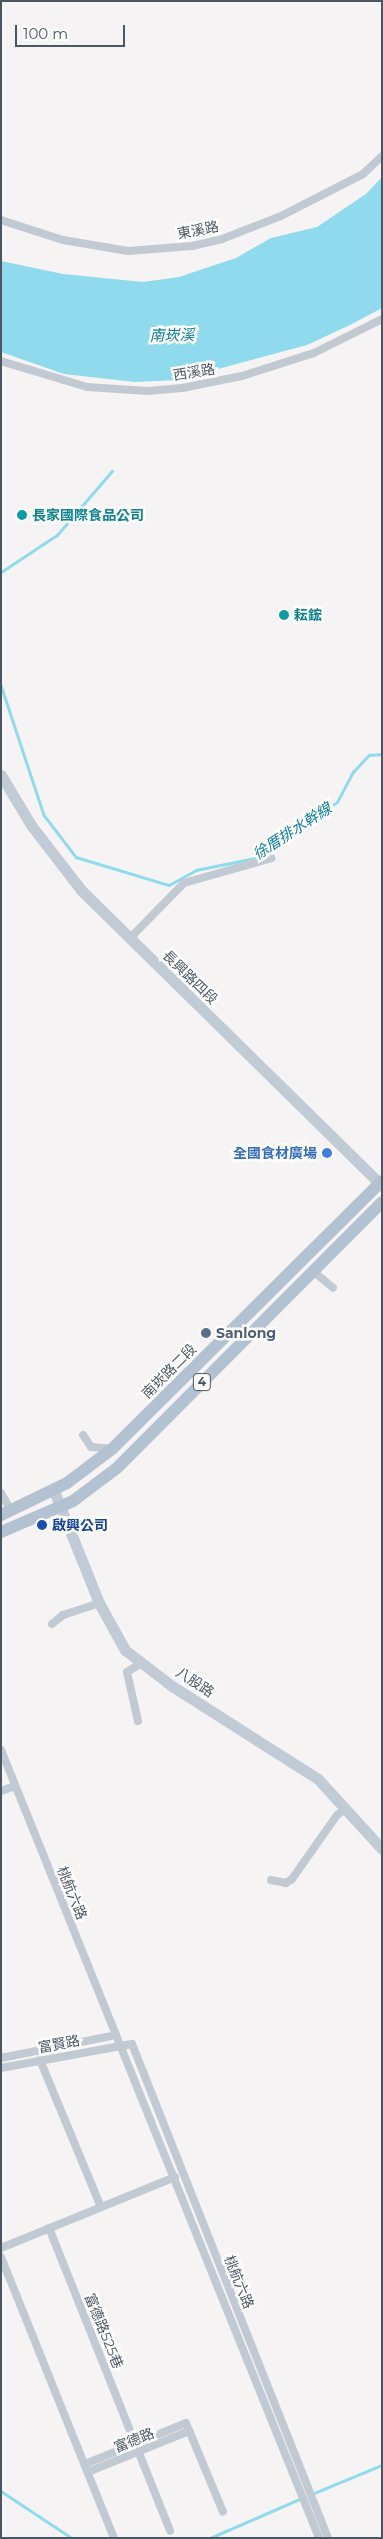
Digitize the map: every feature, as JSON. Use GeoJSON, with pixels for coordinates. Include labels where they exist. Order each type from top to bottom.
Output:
{"type":"FeatureCollection","features":[{"type":"Feature","properties":{"kind":"main road","name":"南崁路二段"},"geometry":{"type":"LineString","coordinates":[[1,1515],[16,1510],[54,1491],[112,1449],[381,1186]]}},
{"type":"Feature","properties":{"kind":"main road","name":"4"},"geometry":{"type":"LineString","coordinates":[[1,1532],[61,1507],[90,1491],[117,1468],[382,1202]]}},
{"type":"Feature","properties":{"kind":"street","name":"東溪路"},"geometry":{"type":"LineString","coordinates":[[1,220],[63,240],[128,252],[192,246],[222,239],[281,216],[363,174],[382,156]]}},
{"type":"Feature","properties":{"kind":"street","name":"西溪路"},"geometry":{"type":"LineString","coordinates":[[1,361],[87,387],[148,391],[182,388],[242,376],[314,352],[382,319]]}},
{"type":"Feature","properties":{"kind":"street","name":"長興路四段"},"geometry":{"type":"LineString","coordinates":[[1,775],[53,857],[129,939],[381,1186]]}},
{"type":"Feature","properties":{"kind":"street"},"geometry":{"type":"LineString","coordinates":[[129,939],[184,883],[272,858]]}},
{"type":"Feature","properties":{"kind":"street"},"geometry":{"type":"LineString","coordinates":[[313,1271],[333,1288]]}},
{"type":"Feature","properties":{"kind":"street"},"geometry":{"type":"LineString","coordinates":[[83,1435],[91,1447],[112,1449]]}},
{"type":"Feature","properties":{"kind":"street","name":"八股路"},"geometry":{"type":"LineString","coordinates":[[54,1491],[99,1603],[120,1642],[140,1664],[318,1779],[347,1808],[382,1850]]}},
{"type":"Feature","properties":{"kind":"street"},"geometry":{"type":"LineString","coordinates":[[1,1493],[9,1507],[16,1510]]}},
{"type":"Feature","properties":{"kind":"street"},"geometry":{"type":"LineString","coordinates":[[52,1624],[63,1615],[99,1603]]}},
{"type":"Feature","properties":{"kind":"street"},"geometry":{"type":"LineString","coordinates":[[138,1721],[127,1672],[140,1664]]}},
{"type":"Feature","properties":{"kind":"street","name":"桃航六路"},"geometry":{"type":"LineString","coordinates":[[1,1750],[116,2035],[122,2044],[320,2538]]}},
{"type":"Feature","properties":{"kind":"street"},"geometry":{"type":"LineString","coordinates":[[1,1791],[15,1786]]}},
{"type":"Feature","properties":{"kind":"street"},"geometry":{"type":"LineString","coordinates":[[271,1880],[278,1883],[292,1879],[337,1815],[347,1808]]}},
{"type":"Feature","properties":{"kind":"street","name":"富賢路"},"geometry":{"type":"LineString","coordinates":[[1,2058],[116,2035]]}},
{"type":"Feature","properties":{"kind":"street","name":"桃航六路"},"geometry":{"type":"LineString","coordinates":[[122,2044],[132,2044],[328,2538]]}},
{"type":"Feature","properties":{"kind":"street","name":"富賢路"},"geometry":{"type":"LineString","coordinates":[[1,2068],[122,2044]]}},
{"type":"Feature","properties":{"kind":"street"},"geometry":{"type":"LineString","coordinates":[[40,2060],[101,2207]]}},
{"type":"Feature","properties":{"kind":"street"},"geometry":{"type":"LineString","coordinates":[[1,2248],[175,2177]]}},
{"type":"Feature","properties":{"kind":"street","name":"富德路525巷"},"geometry":{"type":"LineString","coordinates":[[49,2228],[170,2531]]}},
{"type":"Feature","properties":{"kind":"street"},"geometry":{"type":"LineString","coordinates":[[1,2257],[114,2538]]}},
{"type":"Feature","properties":{"kind":"street","name":"富德路"},"geometry":{"type":"LineString","coordinates":[[86,2468],[188,2427],[223,2512]]}},
{"type":"Feature","properties":{"kind":"water","name":"南崁溪"},"geometry":{"type":"Polygon","coordinates":[[[382,177],[382,308],[307,345],[177,380],[135,382],[64,374],[1,352],[1,261],[63,274],[143,282],[179,277],[236,258],[271,238],[317,227],[366,194],[382,177]]]}},
{"type":"Feature","properties":{"kind":"waterway"},"geometry":{"type":"LineString","coordinates":[[1,572],[57,535],[112,471]]}},
{"type":"Feature","properties":{"kind":"waterway","name":"徐厝排水幹線"},"geometry":{"type":"LineString","coordinates":[[1,685],[44,815],[76,857],[169,885],[196,870],[255,858],[337,802],[353,772],[369,755],[382,754]]}},
{"type":"Feature","properties":{"kind":"waterway"},"geometry":{"type":"LineString","coordinates":[[312,2494],[382,2465]]}},
{"type":"Feature","properties":{"kind":"waterway"},"geometry":{"type":"LineString","coordinates":[[1,2491],[72,2538]]}},
{"type":"Feature","properties":{"kind":"waterway"},"geometry":{"type":"LineString","coordinates":[[210,2538],[302,2498]]}},
{"type":"Feature","properties":{"kind":"place","name":"長家國際食品公司"},"geometry":{"type":"Point","coordinates":[22,515]}},
{"type":"Feature","properties":{"kind":"place","name":"耘鋐"},"geometry":{"type":"Point","coordinates":[284,615]}},
{"type":"Feature","properties":{"kind":"place","name":"全國食材廣場"},"geometry":{"type":"Point","coordinates":[327,1153]}},
{"type":"Feature","properties":{"kind":"place","name":"Sanlong"},"geometry":{"type":"Point","coordinates":[206,1333]}},
{"type":"Feature","properties":{"kind":"place","name":"啟興公司"},"geometry":{"type":"Point","coordinates":[42,1525]}}]}
